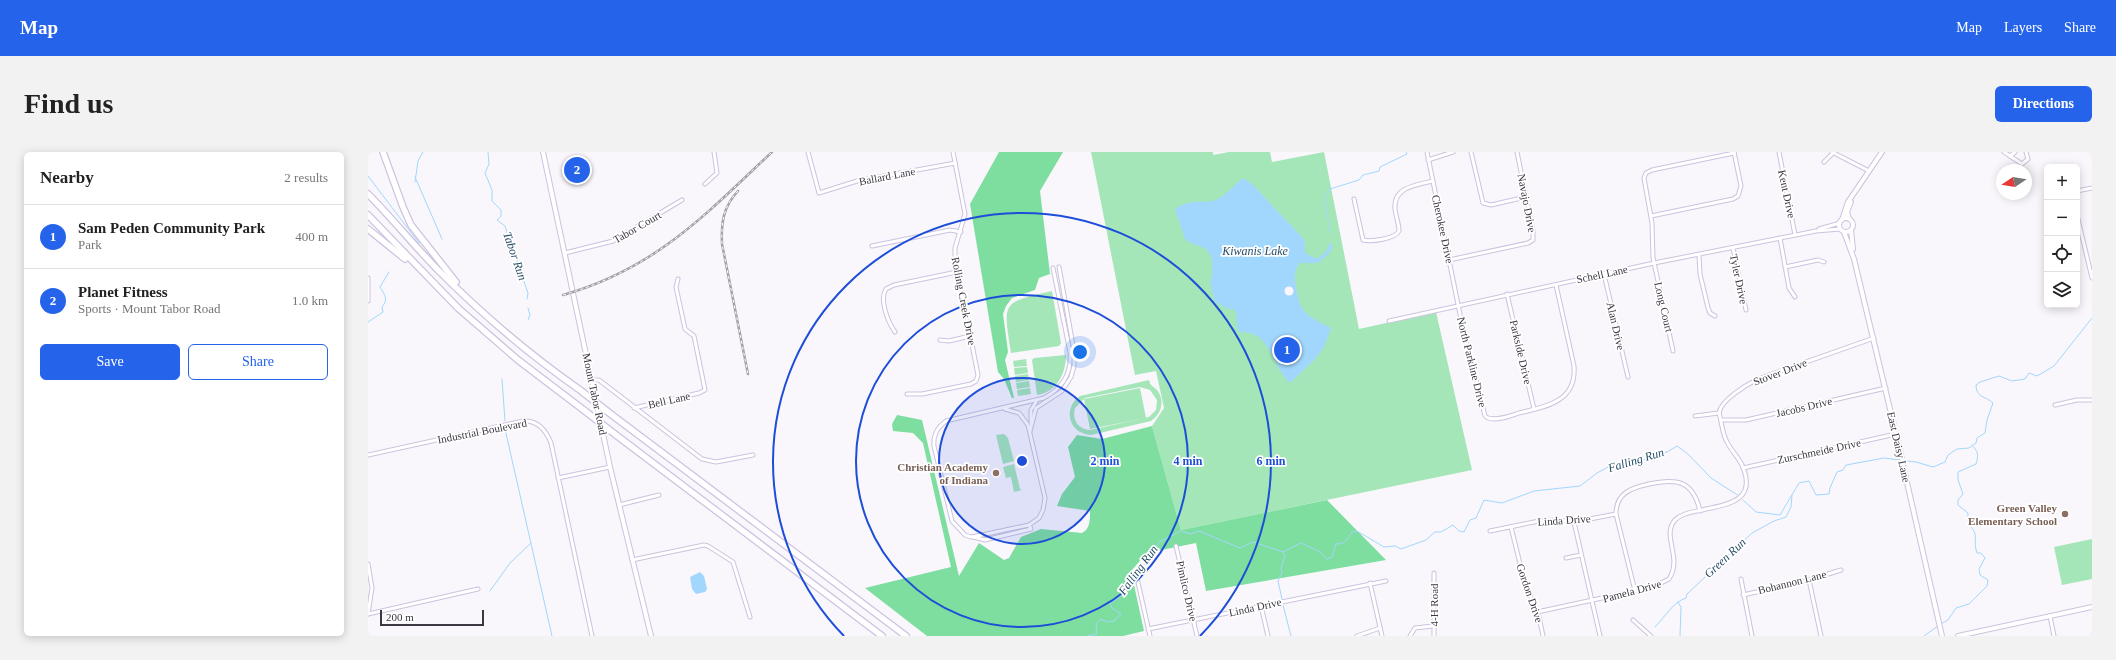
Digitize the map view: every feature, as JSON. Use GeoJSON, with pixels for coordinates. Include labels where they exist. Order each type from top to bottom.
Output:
{"type":"FeatureCollection","features":[{"type":"Feature","properties":{"kind":"highway"},"geometry":{"type":"LineString","coordinates":[[383,152],[411,225],[439,263],[474,304]]}},
{"type":"Feature","properties":{"kind":"highway"},"geometry":{"type":"LineString","coordinates":[[368,194],[440,272],[493,322],[530,353],[906,636]]}},
{"type":"Feature","properties":{"kind":"highway"},"geometry":{"type":"LineString","coordinates":[[368,215],[439,290]]}},
{"type":"Feature","properties":{"kind":"highway"},"geometry":{"type":"LineString","coordinates":[[368,229],[387,243],[478,326],[585,411],[882,636]]}},
{"type":"Feature","properties":{"kind":"street","name":"Mount Tabor Road"},"geometry":{"type":"LineString","coordinates":[[543,152],[610,467],[651,636]]}},
{"type":"Feature","properties":{"kind":"street"},"geometry":{"type":"LineString","coordinates":[[705,184],[717,174],[714,152]]}},
{"type":"Feature","properties":{"kind":"street","name":"Ballard Lane"},"geometry":{"type":"LineString","coordinates":[[808,152],[819,193],[857,181],[955,163]]}},
{"type":"Feature","properties":{"kind":"street","name":"Rolling Creek Drive"},"geometry":{"type":"LineString","coordinates":[[907,394],[922,394],[974,383],[978,375],[954,254],[965,214],[953,152]]}},
{"type":"Feature","properties":{"kind":"street","name":"Cherokee Drive"},"geometry":{"type":"LineString","coordinates":[[1427,152],[1458,305]]}},
{"type":"Feature","properties":{"kind":"street"},"geometry":{"type":"LineString","coordinates":[[1428,160],[1453,152]]}},
{"type":"Feature","properties":{"kind":"street"},"geometry":{"type":"LineString","coordinates":[[1471,152],[1484,203],[1491,205],[1526,196]]}},
{"type":"Feature","properties":{"kind":"street","name":"Navajo Drive"},"geometry":{"type":"LineString","coordinates":[[1449,260],[1530,242],[1534,234],[1517,152]]}},
{"type":"Feature","properties":{"kind":"street"},"geometry":{"type":"LineString","coordinates":[[1651,216],[1735,198],[1740,194],[1741,186],[1734,152]]}},
{"type":"Feature","properties":{"kind":"street","name":"Long Court"},"geometry":{"type":"LineString","coordinates":[[1673,351],[1654,263],[1651,216],[1644,182],[1646,173],[1652,170],[1734,152]]}},
{"type":"Feature","properties":{"kind":"street","name":"Kent Drive"},"geometry":{"type":"LineString","coordinates":[[1779,152],[1796,235]]}},
{"type":"Feature","properties":{"kind":"street"},"geometry":{"type":"LineString","coordinates":[[1824,162],[1833,152],[1869,171]]}},
{"type":"Feature","properties":{"kind":"street"},"geometry":{"type":"LineString","coordinates":[[1851,230],[1842,230],[1841,221],[1845,207],[1882,152]]}},
{"type":"Feature","properties":{"kind":"street"},"geometry":{"type":"LineString","coordinates":[[2004,152],[2024,163],[2028,159],[2026,152]]}},
{"type":"Feature","properties":{"kind":"street"},"geometry":{"type":"LineString","coordinates":[[2010,156],[2015,152]]}},
{"type":"Feature","properties":{"kind":"street"},"geometry":{"type":"LineString","coordinates":[[1354,199],[1363,240],[1368,241],[1392,236],[1399,231],[1395,208],[1399,194],[1407,187],[1433,181]]}},
{"type":"Feature","properties":{"kind":"street"},"geometry":{"type":"LineString","coordinates":[[2080,190],[2092,188]]}},
{"type":"Feature","properties":{"kind":"street"},"geometry":{"type":"LineString","coordinates":[[1841,221],[1849,219],[1847,212],[1853,196]]}},
{"type":"Feature","properties":{"kind":"street","name":"Tabor Court"},"geometry":{"type":"LineString","coordinates":[[565,253],[608,243],[682,200]]}},
{"type":"Feature","properties":{"kind":"street","name":"East Daisy Lane"},"geometry":{"type":"LineString","coordinates":[[1849,219],[1852,224],[1851,230],[1854,259]]}},
{"type":"Feature","properties":{"kind":"street","name":"Schell Lane"},"geometry":{"type":"LineString","coordinates":[[1816,231],[1841,221]]}},
{"type":"Feature","properties":{"kind":"street"},"geometry":{"type":"LineString","coordinates":[[2080,228],[2092,278]]}},
{"type":"Feature","properties":{"kind":"street"},"geometry":{"type":"LineString","coordinates":[[872,246],[950,230],[961,232]]}},
{"type":"Feature","properties":{"kind":"street","name":"Schell Lane"},"geometry":{"type":"LineString","coordinates":[[1389,321],[1654,263],[1816,231],[1842,230]]}},
{"type":"Feature","properties":{"kind":"street","name":"East Daisy Lane"},"geometry":{"type":"LineString","coordinates":[[1842,230],[1854,259],[1874,338],[1942,635]]}},
{"type":"Feature","properties":{"kind":"street"},"geometry":{"type":"LineString","coordinates":[[1780,238],[1789,288],[1795,297]]}},
{"type":"Feature","properties":{"kind":"street","name":"Tyler Drive"},"geometry":{"type":"LineString","coordinates":[[1733,248],[1746,310]]}},
{"type":"Feature","properties":{"kind":"street"},"geometry":{"type":"LineString","coordinates":[[2086,254],[2092,253]]}},
{"type":"Feature","properties":{"kind":"street"},"geometry":{"type":"LineString","coordinates":[[1699,255],[1700,274],[1708,308],[1715,316]]}},
{"type":"Feature","properties":{"kind":"street"},"geometry":{"type":"LineString","coordinates":[[1785,267],[1818,260],[1824,262]]}},
{"type":"Feature","properties":{"kind":"street"},"geometry":{"type":"LineString","coordinates":[[1030,434],[1036,408],[1062,391],[1071,376],[1074,366],[1074,352],[1059,267]]}},
{"type":"Feature","properties":{"kind":"street"},"geometry":{"type":"LineString","coordinates":[[1006,408],[1014,410],[1025,420],[1030,434],[1045,498],[1043,510],[1039,518],[1030,527],[985,540],[961,532],[952,521],[934,446],[935,434],[937,429],[946,421],[1038,401],[1052,394],[1064,382],[1070,366],[1070,352],[1053,268]]}},
{"type":"Feature","properties":{"kind":"street"},"geometry":{"type":"LineString","coordinates":[[895,332],[889,323],[884,301],[886,288],[957,272]]}},
{"type":"Feature","properties":{"kind":"street","name":"Alan Drive"},"geometry":{"type":"LineString","coordinates":[[1604,274],[1628,377]]}},
{"type":"Feature","properties":{"kind":"street"},"geometry":{"type":"LineString","coordinates":[[368,278],[368,301]]}},
{"type":"Feature","properties":{"kind":"street","name":"Bell Lane"},"geometry":{"type":"LineString","coordinates":[[634,408],[699,393],[705,390],[694,336],[685,329],[676,287],[678,279]]}},
{"type":"Feature","properties":{"kind":"street"},"geometry":{"type":"LineString","coordinates":[[1534,409],[1555,403],[1568,390],[1574,378],[1574,366],[1556,285]]}},
{"type":"Feature","properties":{"kind":"street","name":"Parkside Drive"},"geometry":{"type":"LineString","coordinates":[[1507,294],[1534,409]]}},
{"type":"Feature","properties":{"kind":"street","name":"North Parkline Drive"},"geometry":{"type":"LineString","coordinates":[[1458,305],[1485,416],[1492,419],[1534,409]]}},
{"type":"Feature","properties":{"kind":"street"},"geometry":{"type":"LineString","coordinates":[[940,340],[949,341],[970,336]]}},
{"type":"Feature","properties":{"kind":"street","name":"Stover Drive"},"geometry":{"type":"LineString","coordinates":[[1719,413],[1720,407],[1758,379],[1874,338]]}},
{"type":"Feature","properties":{"kind":"street","name":"Bell Lane"},"geometry":{"type":"LineString","coordinates":[[592,380],[599,380],[702,459],[716,462],[753,455]]}},
{"type":"Feature","properties":{"kind":"street","name":"Jacobs Drive"},"geometry":{"type":"LineString","coordinates":[[1721,420],[1746,420],[1886,388]]}},
{"type":"Feature","properties":{"kind":"street"},"geometry":{"type":"LineString","coordinates":[[2055,405],[2077,400],[2092,400]]}},
{"type":"Feature","properties":{"kind":"street"},"geometry":{"type":"LineString","coordinates":[[1032,424],[1030,419],[1031,410],[1038,401]]}},
{"type":"Feature","properties":{"kind":"street"},"geometry":{"type":"LineString","coordinates":[[1694,416],[1719,413]]}},
{"type":"Feature","properties":{"kind":"street","name":"Pamela Drive"},"geometry":{"type":"LineString","coordinates":[[1537,612],[1592,602],[1653,587],[1669,579],[1673,572],[1675,561],[1670,536],[1671,526],[1680,516],[1729,504],[1742,497],[1746,483],[1743,468],[1726,441],[1719,413]]}},
{"type":"Feature","properties":{"kind":"street"},"geometry":{"type":"LineString","coordinates":[[1025,420],[1028,421],[1030,419]]}},
{"type":"Feature","properties":{"kind":"street","name":"Industrial Boulevard"},"geometry":{"type":"LineString","coordinates":[[368,455],[528,421],[540,425],[548,435],[592,636]]}},
{"type":"Feature","properties":{"kind":"street","name":"Zurschmeide Drive"},"geometry":{"type":"LineString","coordinates":[[1743,468],[1896,434]]}},
{"type":"Feature","properties":{"kind":"street"},"geometry":{"type":"LineString","coordinates":[[558,478],[610,467]]}},
{"type":"Feature","properties":{"kind":"street"},"geometry":{"type":"LineString","coordinates":[[1634,591],[1616,514],[1618,501],[1627,491],[1634,488],[1671,481],[1683,484],[1689,488],[1697,500],[1700,511]]}},
{"type":"Feature","properties":{"kind":"street"},"geometry":{"type":"LineString","coordinates":[[619,505],[659,495]]}},
{"type":"Feature","properties":{"kind":"street","name":"Linda Drive"},"geometry":{"type":"LineString","coordinates":[[1490,531],[1548,520],[1574,522],[1616,514]]}},
{"type":"Feature","properties":{"kind":"street"},"geometry":{"type":"LineString","coordinates":[[1574,522],[1600,636]]}},
{"type":"Feature","properties":{"kind":"street","name":"Gordon Drive"},"geometry":{"type":"LineString","coordinates":[[1511,527],[1524,580],[1537,612],[1543,636]]}},
{"type":"Feature","properties":{"kind":"street"},"geometry":{"type":"LineString","coordinates":[[632,560],[704,545],[708,546],[733,562],[750,617]]}},
{"type":"Feature","properties":{"kind":"street","name":"Pimlico Drive"},"geometry":{"type":"LineString","coordinates":[[1176,546],[1197,636]]}},
{"type":"Feature","properties":{"kind":"street"},"geometry":{"type":"LineString","coordinates":[[1566,558],[1581,555]]}},
{"type":"Feature","properties":{"kind":"street"},"geometry":{"type":"LineString","coordinates":[[368,564],[372,588],[368,614],[478,589]]}},
{"type":"Feature","properties":{"kind":"street","name":"Bohannon Lane"},"geometry":{"type":"LineString","coordinates":[[1743,595],[1809,580],[1841,570]]}},
{"type":"Feature","properties":{"kind":"street","name":"4-H Road"},"geometry":{"type":"LineString","coordinates":[[1434,573],[1434,636]]}},
{"type":"Feature","properties":{"kind":"street"},"geometry":{"type":"LineString","coordinates":[[1136,578],[1150,636]]}},
{"type":"Feature","properties":{"kind":"street"},"geometry":{"type":"LineString","coordinates":[[1741,579],[1752,636]]}},
{"type":"Feature","properties":{"kind":"street"},"geometry":{"type":"LineString","coordinates":[[1809,580],[1821,636]]}},
{"type":"Feature","properties":{"kind":"street","name":"Linda Drive"},"geometry":{"type":"LineString","coordinates":[[1148,630],[1370,583],[1386,581]]}},
{"type":"Feature","properties":{"kind":"street"},"geometry":{"type":"LineString","coordinates":[[1370,583],[1382,636]]}},
{"type":"Feature","properties":{"kind":"street"},"geometry":{"type":"LineString","coordinates":[[1261,606],[1268,636]]}},
{"type":"Feature","properties":{"kind":"street"},"geometry":{"type":"LineString","coordinates":[[1958,636],[2092,607]]}},
{"type":"Feature","properties":{"kind":"street"},"geometry":{"type":"LineString","coordinates":[[2050,616],[2054,636]]}},
{"type":"Feature","properties":{"kind":"street"},"geometry":{"type":"LineString","coordinates":[[1634,620],[1651,636]]}},
{"type":"Feature","properties":{"kind":"street"},"geometry":{"type":"LineString","coordinates":[[1410,636],[1415,628],[1434,626]]}},
{"type":"Feature","properties":{"kind":"street"},"geometry":{"type":"LineString","coordinates":[[1357,636],[1380,628]]}},
{"type":"Feature","properties":{"kind":"green space"},"geometry":{"type":"Polygon","coordinates":[[[999,152],[1063,152],[1040,191],[1050,274],[1039,278],[1035,290],[1012,298],[1006,306],[1003,314],[1008,352],[1005,360],[1014,398],[1012,398],[1004,379],[998,372],[970,204],[999,152]]]}},
{"type":"Feature","properties":{"kind":"green space"},"geometry":{"type":"Polygon","coordinates":[[[1091,152],[1213,152],[1213,155],[1229,152],[1270,152],[1272,162],[1324,152],[1359,329],[1436,312],[1472,470],[1181,530],[1152,426],[1164,408],[1156,371],[1135,375],[1091,152]]]}},
{"type":"Feature","properties":{"kind":"green space"},"geometry":{"type":"Polygon","coordinates":[[[1052,291],[1061,343],[1059,346],[1011,353],[1007,323],[1009,307],[1023,298],[1052,291]]]}},
{"type":"Feature","properties":{"kind":"green space"},"geometry":{"type":"Polygon","coordinates":[[[1066,355],[1066,362],[1059,381],[1050,390],[1037,395],[1032,360],[1034,358],[1066,355]]]}},
{"type":"Feature","properties":{"kind":"green space"},"geometry":{"type":"Polygon","coordinates":[[[1026,359],[1027,366],[1014,367],[1013,361],[1026,359]]]}},
{"type":"Feature","properties":{"kind":"green space"},"geometry":{"type":"Polygon","coordinates":[[[1027,367],[1028,373],[1015,375],[1014,368],[1027,367]]]}},
{"type":"Feature","properties":{"kind":"green space"},"geometry":{"type":"Polygon","coordinates":[[[1028,374],[1029,380],[1016,382],[1015,376],[1028,374]]]}},
{"type":"Feature","properties":{"kind":"green space"},"geometry":{"type":"Polygon","coordinates":[[[1149,380],[1151,385],[1157,390],[1162,402],[1158,415],[1151,421],[1091,435],[1083,434],[1077,430],[1070,420],[1071,407],[1074,401],[1080,396],[1149,380]],[[1140,387],[1085,398],[1075,408],[1075,420],[1082,428],[1090,430],[1149,417],[1156,410],[1157,400],[1150,390],[1140,387]]]}},
{"type":"Feature","properties":{"kind":"green space"},"geometry":{"type":"Polygon","coordinates":[[[1029,381],[1030,387],[1017,389],[1016,383],[1029,381]]]}},
{"type":"Feature","properties":{"kind":"green space"},"geometry":{"type":"Polygon","coordinates":[[[1030,388],[1031,394],[1018,396],[1017,390],[1030,388]]]}},
{"type":"Feature","properties":{"kind":"green space"},"geometry":{"type":"Polygon","coordinates":[[[1140,388],[1146,418],[1090,429],[1084,399],[1140,388]]]}},
{"type":"Feature","properties":{"kind":"green space"},"geometry":{"type":"Polygon","coordinates":[[[897,415],[922,420],[959,576],[979,543],[1004,560],[1009,558],[1021,537],[1041,529],[1082,533],[1085,531],[1089,524],[1090,511],[1057,506],[1062,494],[1075,477],[1068,447],[1077,435],[1102,439],[1152,426],[1181,530],[1327,500],[1386,560],[1206,591],[1196,543],[1147,553],[1131,571],[1144,631],[1123,636],[927,636],[865,588],[951,567],[923,443],[913,433],[893,431],[892,424],[897,415]]]}},
{"type":"Feature","properties":{"kind":"green space"},"geometry":{"type":"Polygon","coordinates":[[[1004,434],[1008,438],[1014,461],[1003,464],[996,435],[1004,434]]]}},
{"type":"Feature","properties":{"kind":"green space"},"geometry":{"type":"Polygon","coordinates":[[[1014,464],[1020,489],[1022,490],[1014,492],[1011,477],[1006,478],[1003,467],[1014,464]]]}},
{"type":"Feature","properties":{"kind":"green space"},"geometry":{"type":"Polygon","coordinates":[[[2092,539],[2092,579],[2062,585],[2054,547],[2092,539]]]}},
{"type":"Feature","properties":{"kind":"water","name":"Kiwanis Lake"},"geometry":{"type":"Polygon","coordinates":[[[1243,178],[1251,183],[1301,236],[1305,241],[1305,253],[1321,261],[1317,263],[1300,263],[1296,271],[1295,283],[1300,303],[1306,313],[1310,317],[1331,328],[1324,347],[1315,359],[1290,383],[1281,372],[1261,339],[1246,332],[1240,332],[1237,328],[1236,312],[1233,309],[1228,309],[1215,302],[1210,282],[1212,272],[1209,253],[1203,247],[1185,239],[1175,209],[1187,203],[1214,201],[1224,195],[1243,178]]]}},
{"type":"Feature","properties":{"kind":"water"},"geometry":{"type":"Polygon","coordinates":[[[700,572],[704,576],[707,589],[705,592],[696,594],[692,589],[690,577],[700,572]]]}},
{"type":"Feature","properties":{"kind":"pier"},"geometry":{"type":"Polygon","coordinates":[[[1289,286],[1294,291],[1289,296],[1284,291],[1289,286]]]}},
{"type":"Feature","properties":{"kind":"waterway"},"geometry":{"type":"LineString","coordinates":[[415,182],[418,161],[423,152]]}},
{"type":"Feature","properties":{"kind":"waterway","name":"Tabor Run"},"geometry":{"type":"LineString","coordinates":[[488,152],[489,164],[485,173],[492,190],[492,201],[501,210],[501,216],[497,220],[505,226],[528,293],[527,299]]}},
{"type":"Feature","properties":{"kind":"waterway"},"geometry":{"type":"LineString","coordinates":[[1330,233],[1325,199],[1330,189],[1359,180],[1363,175],[1379,171],[1380,167],[1407,154],[1406,152]]}},
{"type":"Feature","properties":{"kind":"waterway"},"geometry":{"type":"LineString","coordinates":[[368,176],[419,243]]}},
{"type":"Feature","properties":{"kind":"waterway"},"geometry":{"type":"LineString","coordinates":[[415,177],[442,239]]}},
{"type":"Feature","properties":{"kind":"waterway"},"geometry":{"type":"LineString","coordinates":[[1319,260],[1328,252],[1331,245]]}},
{"type":"Feature","properties":{"kind":"waterway"},"geometry":{"type":"LineString","coordinates":[[368,322],[383,312],[382,307],[385,299],[380,287],[389,272]]}},
{"type":"Feature","properties":{"kind":"waterway","name":"Tabor Run"},"geometry":{"type":"LineString","coordinates":[[528,308],[530,315],[528,320]]}},
{"type":"Feature","properties":{"kind":"waterway","name":"Falling Run"},"geometry":{"type":"LineString","coordinates":[[1743,500],[1756,512],[1780,515],[1799,483],[1809,481],[1816,495],[1829,494],[1837,472],[1843,470],[1846,465],[1884,458],[1916,462],[1933,467],[1945,462],[1948,455],[1957,449],[1969,448],[1976,443],[1977,438],[1985,433],[1987,420],[1993,403],[1980,395],[1976,389],[1976,385],[1980,382],[1999,376],[2012,381],[2025,379],[2029,373],[2037,376],[2054,366],[2092,318]]}},
{"type":"Feature","properties":{"kind":"waterway","name":"Tabor Run"},"geometry":{"type":"LineString","coordinates":[[502,379],[505,421]]}},
{"type":"Feature","properties":{"kind":"waterway"},"geometry":{"type":"LineString","coordinates":[[505,429],[552,636]]}},
{"type":"Feature","properties":{"kind":"waterway"},"geometry":{"type":"LineString","coordinates":[[1941,624],[1948,620],[1956,608],[1969,604],[1987,586],[1988,580],[1980,575],[1979,569],[1985,558],[1981,553],[1977,553],[1975,534],[1969,524],[1968,513],[1958,505],[1958,500],[1963,494],[1958,480],[1958,472],[1976,464],[1977,461],[1978,455],[1972,445]]}},
{"type":"Feature","properties":{"kind":"waterway","name":"Falling Run"},"geometry":{"type":"LineString","coordinates":[[1087,636],[1097,634],[1096,625],[1100,619],[1108,622],[1114,621],[1121,614],[1112,608],[1110,603],[1120,597],[1126,584],[1134,573],[1144,565],[1159,542],[1181,531],[1191,534],[1199,531],[1240,548],[1253,542],[1283,552],[1301,543],[1320,552],[1327,559],[1332,557],[1336,544],[1344,542],[1352,532],[1357,531],[1384,547],[1395,546],[1401,549],[1426,540],[1435,532],[1441,532],[1453,525],[1459,531],[1464,532],[1470,520],[1476,518],[1484,500],[1502,503],[1534,491],[1580,486],[1597,473],[1610,466],[1643,460],[1667,452],[1677,446],[1688,454],[1711,478],[1739,496]]}},
{"type":"Feature","properties":{"kind":"waterway","name":"Green Run"},"geometry":{"type":"LineString","coordinates":[[1655,627],[1673,606],[1686,598],[1687,594],[1752,533],[1774,521],[1786,517],[1791,507],[1792,495]]}},
{"type":"Feature","properties":{"kind":"waterway"},"geometry":{"type":"LineString","coordinates":[[490,591],[510,563],[531,543]]}},
{"type":"Feature","properties":{"kind":"waterway"},"geometry":{"type":"LineString","coordinates":[[1282,599],[1278,581],[1282,573],[1281,568],[1285,556],[1283,552]]}},
{"type":"Feature","properties":{"kind":"waterway"},"geometry":{"type":"LineString","coordinates":[[1678,602],[1681,607],[1680,636]]}},
{"type":"Feature","properties":{"kind":"waterway"},"geometry":{"type":"LineString","coordinates":[[1283,605],[1291,636]]}},
{"type":"Feature","properties":{"kind":"waterway"},"geometry":{"type":"LineString","coordinates":[[1924,636],[1938,626]]}},
{"type":"Feature","properties":{"kind":"railway"},"geometry":{"type":"LineString","coordinates":[[563,295],[596,284],[625,271],[652,255],[701,218],[772,152]]}},
{"type":"Feature","properties":{"kind":"railway"},"geometry":{"type":"LineString","coordinates":[[738,191],[726,209],[722,229],[722,244],[748,374]]}},
{"type":"Feature","properties":{"kind":"place","name":"Planet Fitness"},"geometry":{"type":"Point","coordinates":[577,170]}},
{"type":"Feature","properties":{"kind":"place","name":"Sam Peden Community Park"},"geometry":{"type":"Point","coordinates":[1287,350]}},
{"type":"Feature","properties":{"kind":"place","name":"Christian Academy of Indiana"},"geometry":{"type":"Point","coordinates":[996,473]}},
{"type":"Feature","properties":{"kind":"place","name":"Green Valley Elementary School"},"geometry":{"type":"Point","coordinates":[2065,514]}}]}
